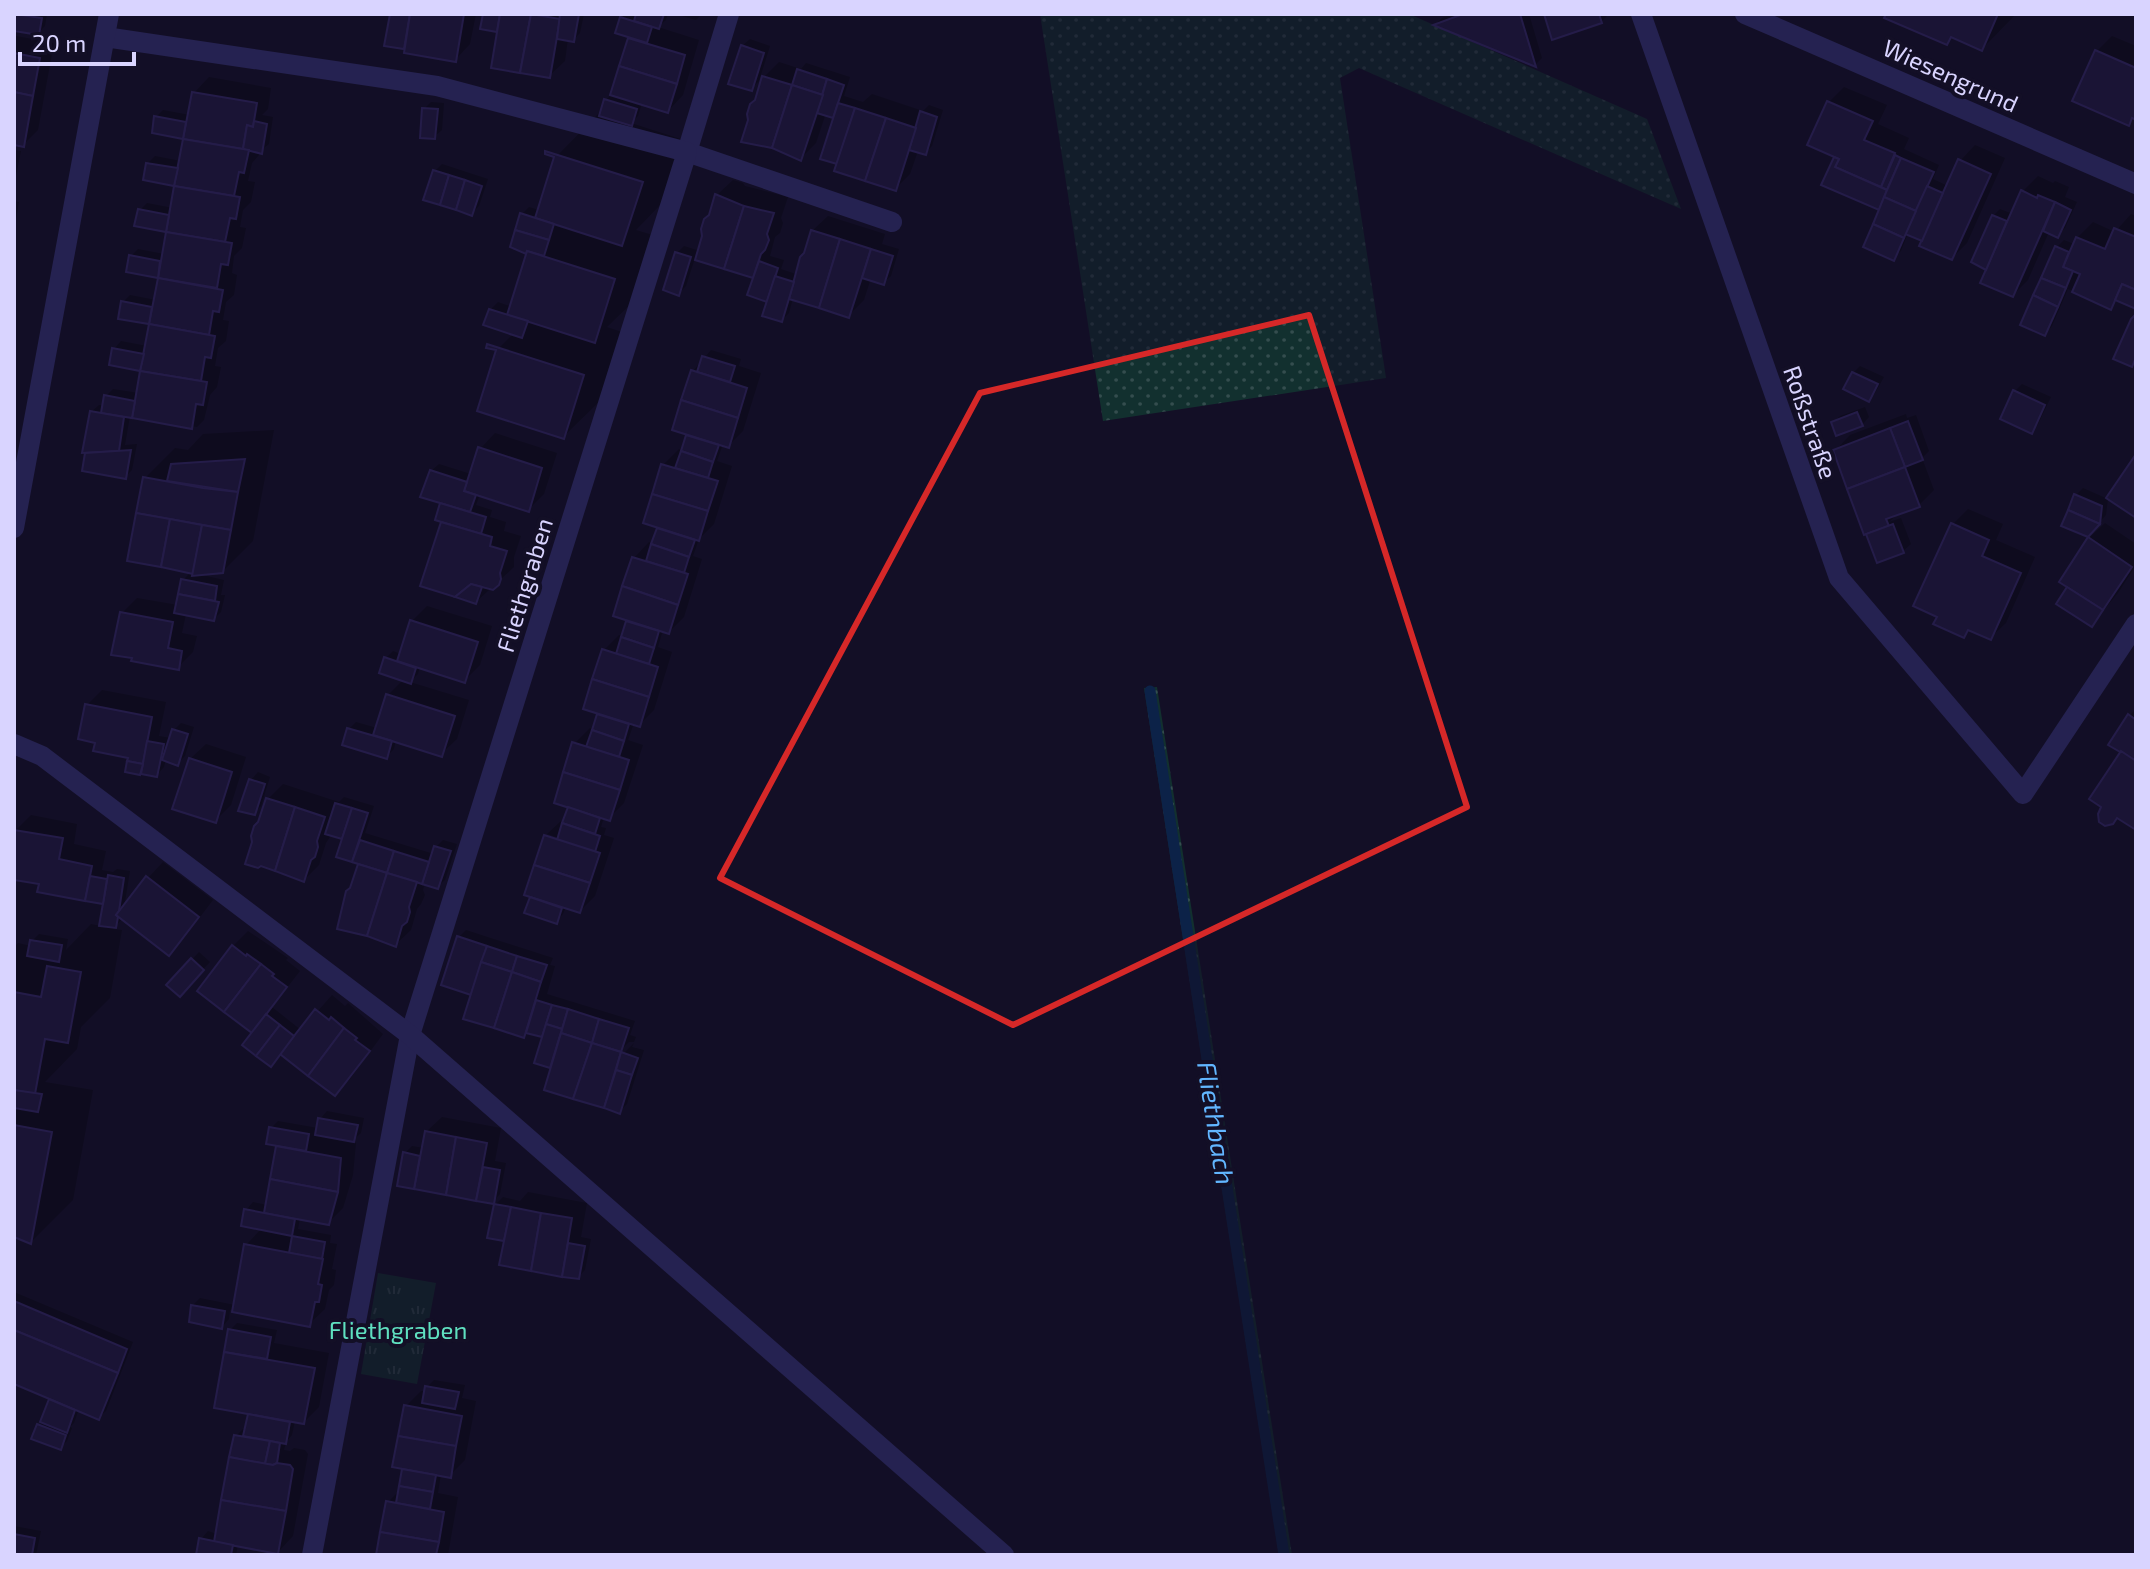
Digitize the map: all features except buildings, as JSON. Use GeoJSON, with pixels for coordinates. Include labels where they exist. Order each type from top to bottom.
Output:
{"type":"FeatureCollection","features":[{"type":"Feature","properties":{"kind":"street"},"geometry":{"type":"LineString","coordinates":[[14,528],[109,14]]}},
{"type":"Feature","properties":{"kind":"street","name":"Fliethgraben"},"geometry":{"type":"LineString","coordinates":[[312,1555],[410,1035],[729,14]]}},
{"type":"Feature","properties":{"kind":"street","name":"Roßstraße"},"geometry":{"type":"LineString","coordinates":[[1641,14],[1839,578],[2023,794],[2136,624]]}},
{"type":"Feature","properties":{"kind":"street","name":"Wiesengrund"},"geometry":{"type":"LineString","coordinates":[[1745,14],[2136,184]]}},
{"type":"Feature","properties":{"kind":"street"},"geometry":{"type":"LineString","coordinates":[[105,37],[437,86],[687,152],[892,222]]}},
{"type":"Feature","properties":{"kind":"street"},"geometry":{"type":"LineString","coordinates":[[14,744],[42,756],[410,1035],[1004,1555]]}},
{"type":"Feature","properties":{"kind":"highlighted area"},"geometry":{"type":"Polygon","coordinates":[[[1309,315],[1467,807],[1013,1025],[720,878],[980,393],[1309,315]]]}},
{"type":"Feature","properties":{"kind":"green space"},"geometry":{"type":"Polygon","coordinates":[[[1040,14],[1409,14],[1647,119],[1681,209],[1359,68],[1340,78],[1386,378],[1103,421],[1040,14]]]}},
{"type":"Feature","properties":{"kind":"green space"},"geometry":{"type":"Polygon","coordinates":[[[1157,687],[1292,1555],[1279,1555],[1144,688],[1157,687]]]}},
{"type":"Feature","properties":{"kind":"green space","name":"Fliethgraben"},"geometry":{"type":"Polygon","coordinates":[[[378,1273],[436,1283],[417,1384],[361,1374],[378,1273]]]}},
{"type":"Feature","properties":{"kind":"waterway","name":"Fliethbach"},"geometry":{"type":"LineString","coordinates":[[1150,691],[1284,1555]]}}]}
